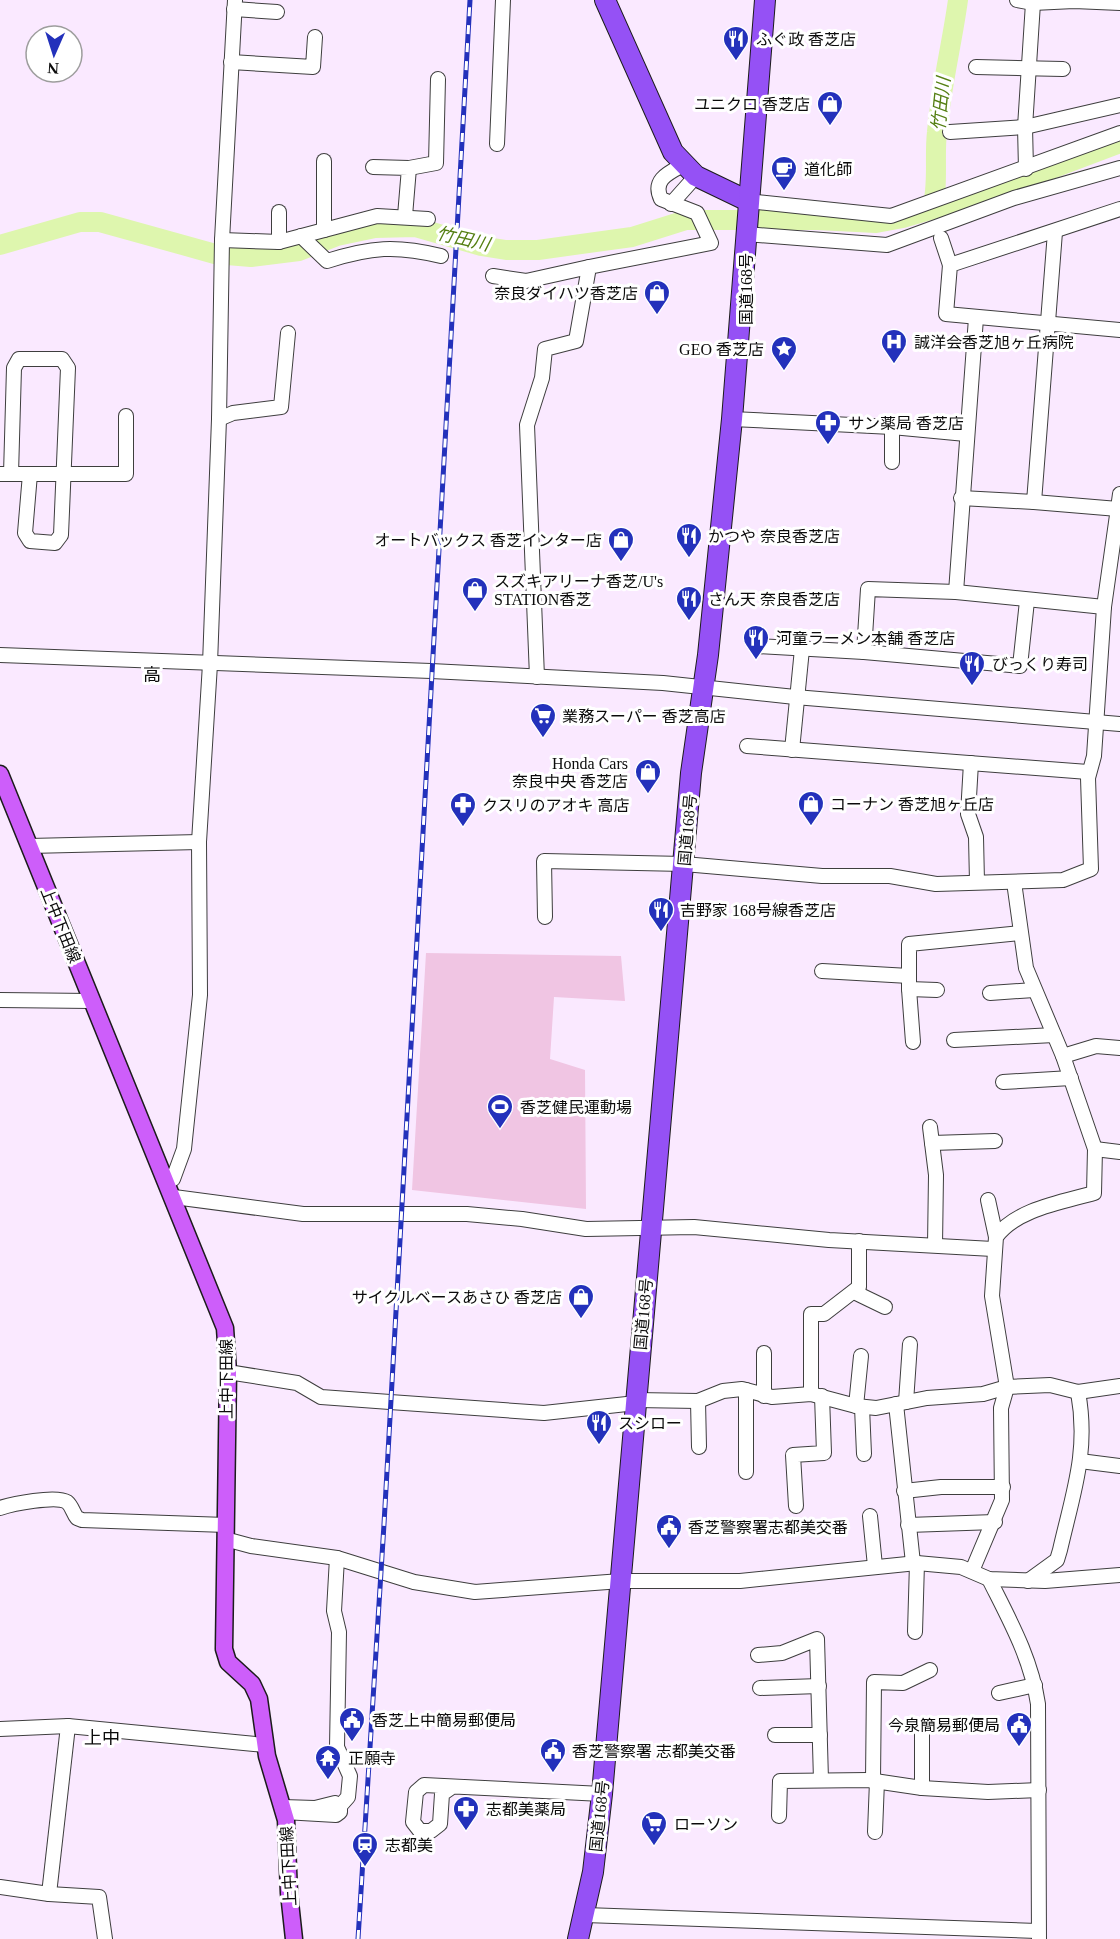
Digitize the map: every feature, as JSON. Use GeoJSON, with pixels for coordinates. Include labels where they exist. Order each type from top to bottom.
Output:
{"type":"FeatureCollection","features":[{"type":"Feature","properties":{"kind":"highway"},"geometry":{"type":"LineString","coordinates":[[605,0],[673,152],[689,170],[747,204]]}},
{"type":"Feature","properties":{"kind":"highway","name":"国道168号"},"geometry":{"type":"LineString","coordinates":[[578,1939],[585,1915],[602,1794],[692,773],[704,689],[719,668],[737,420],[746,381],[747,204],[765,0]]}},
{"type":"Feature","properties":{"kind":"main road","name":"上中下田線"},"geometry":{"type":"LineString","coordinates":[[0,774],[91,1001],[220,1310],[227,1338],[228,1372],[225,1656],[257,1692],[265,1745],[284,1809],[294,1939]]}},
{"type":"Feature","properties":{"kind":"street"},"geometry":{"type":"LineString","coordinates":[[497,144],[503,0]]}},
{"type":"Feature","properties":{"kind":"street"},"geometry":{"type":"LineString","coordinates":[[1017,0],[1033,3],[1074,1],[1120,3]]}},
{"type":"Feature","properties":{"kind":"street"},"geometry":{"type":"LineString","coordinates":[[1026,169],[1025,127],[1033,3]]}},
{"type":"Feature","properties":{"kind":"street"},"geometry":{"type":"LineString","coordinates":[[277,12],[234,5],[222,241],[219,419],[210,664],[199,842],[200,995],[184,1149],[171,1190],[303,1214],[467,1214],[522,1219],[586,1229],[651,1226],[716,1228],[805,1239],[935,1245],[995,1243]]}},
{"type":"Feature","properties":{"kind":"street"},"geometry":{"type":"LineString","coordinates":[[231,62],[313,67],[315,37]]}},
{"type":"Feature","properties":{"kind":"street"},"geometry":{"type":"LineString","coordinates":[[976,67],[1063,69]]}},
{"type":"Feature","properties":{"kind":"street"},"geometry":{"type":"LineString","coordinates":[[373,167],[408,168],[436,163],[438,79]]}},
{"type":"Feature","properties":{"kind":"street"},"geometry":{"type":"LineString","coordinates":[[950,132],[1025,127],[1120,105]]}},
{"type":"Feature","properties":{"kind":"street"},"geometry":{"type":"LineString","coordinates":[[747,204],[891,216],[1026,169],[1120,133]]}},
{"type":"Feature","properties":{"kind":"street"},"geometry":{"type":"LineString","coordinates":[[324,161],[324,230]]}},
{"type":"Feature","properties":{"kind":"street"},"geometry":{"type":"LineString","coordinates":[[405,216],[408,168]]}},
{"type":"Feature","properties":{"kind":"street"},"geometry":{"type":"LineString","coordinates":[[746,239],[887,245],[1014,198],[1120,168]]}},
{"type":"Feature","properties":{"kind":"street"},"geometry":{"type":"LineString","coordinates":[[493,276],[526,281],[711,243],[696,213],[661,199],[657,190],[659,181],[667,173],[689,170]]}},
{"type":"Feature","properties":{"kind":"street"},"geometry":{"type":"LineString","coordinates":[[671,204],[689,170]]}},
{"type":"Feature","properties":{"kind":"street"},"geometry":{"type":"LineString","coordinates":[[950,265],[1120,209]]}},
{"type":"Feature","properties":{"kind":"street"},"geometry":{"type":"LineString","coordinates":[[279,212],[279,242]]}},
{"type":"Feature","properties":{"kind":"street"},"geometry":{"type":"LineString","coordinates":[[222,241],[279,242],[303,238],[360,218],[405,216],[428,219]]}},
{"type":"Feature","properties":{"kind":"street"},"geometry":{"type":"LineString","coordinates":[[1034,502],[1054,232]]}},
{"type":"Feature","properties":{"kind":"street"},"geometry":{"type":"LineString","coordinates":[[303,238],[327,261],[365,249],[382,248],[403,248],[441,256]]}},
{"type":"Feature","properties":{"kind":"street"},"geometry":{"type":"LineString","coordinates":[[941,238],[950,265],[946,314],[1120,330]]}},
{"type":"Feature","properties":{"kind":"street"},"geometry":{"type":"LineString","coordinates":[[537,677],[527,425],[542,378],[545,349],[576,341],[589,267]]}},
{"type":"Feature","properties":{"kind":"street"},"geometry":{"type":"LineString","coordinates":[[956,592],[961,498],[976,318]]}},
{"type":"Feature","properties":{"kind":"street"},"geometry":{"type":"LineString","coordinates":[[219,419],[233,413],[281,407],[288,333]]}},
{"type":"Feature","properties":{"kind":"street"},"geometry":{"type":"LineString","coordinates":[[30,474],[25,533],[30,541],[54,543],[61,535],[63,475],[68,368],[62,359],[19,359],[14,368],[6,474],[30,474],[63,475],[126,474],[126,416]]}},
{"type":"Feature","properties":{"kind":"street"},"geometry":{"type":"LineString","coordinates":[[737,420],[892,427],[966,434]]}},
{"type":"Feature","properties":{"kind":"street"},"geometry":{"type":"LineString","coordinates":[[892,427],[892,462]]}},
{"type":"Feature","properties":{"kind":"street"},"geometry":{"type":"LineString","coordinates":[[545,917],[544,861],[684,864],[822,876],[890,876],[936,884],[1063,880],[1091,869],[1088,772],[1094,756],[1104,607],[1120,494]]}},
{"type":"Feature","properties":{"kind":"street"},"geometry":{"type":"LineString","coordinates":[[961,498],[1118,509]]}},
{"type":"Feature","properties":{"kind":"street"},"geometry":{"type":"LineString","coordinates":[[864,652],[868,589],[956,592],[1104,607]]}},
{"type":"Feature","properties":{"kind":"street"},"geometry":{"type":"LineString","coordinates":[[757,646],[864,652],[1020,666],[1027,601]]}},
{"type":"Feature","properties":{"kind":"street"},"geometry":{"type":"LineString","coordinates":[[792,750],[795,697],[802,649]]}},
{"type":"Feature","properties":{"kind":"street"},"geometry":{"type":"LineString","coordinates":[[0,655],[431,671],[663,683],[704,689],[1120,724]]}},
{"type":"Feature","properties":{"kind":"street"},"geometry":{"type":"LineString","coordinates":[[747,746],[1088,772]]}},
{"type":"Feature","properties":{"kind":"street"},"geometry":{"type":"LineString","coordinates":[[971,763],[968,814],[976,837],[977,882]]}},
{"type":"Feature","properties":{"kind":"street"},"geometry":{"type":"LineString","coordinates":[[29,846],[199,842]]}},
{"type":"Feature","properties":{"kind":"street"},"geometry":{"type":"LineString","coordinates":[[995,1243],[1000,1231],[1036,1210],[1094,1193],[1095,1149],[1063,1056],[1026,968],[1014,882]]}},
{"type":"Feature","properties":{"kind":"street"},"geometry":{"type":"LineString","coordinates":[[913,1042],[909,944],[1020,933]]}},
{"type":"Feature","properties":{"kind":"street"},"geometry":{"type":"LineString","coordinates":[[822,971],[909,982],[937,990]]}},
{"type":"Feature","properties":{"kind":"street"},"geometry":{"type":"LineString","coordinates":[[990,993],[1034,990]]}},
{"type":"Feature","properties":{"kind":"street"},"geometry":{"type":"LineString","coordinates":[[0,1000],[91,1001]]}},
{"type":"Feature","properties":{"kind":"street"},"geometry":{"type":"LineString","coordinates":[[954,1040],[1054,1035]]}},
{"type":"Feature","properties":{"kind":"street"},"geometry":{"type":"LineString","coordinates":[[1063,1056],[1096,1046],[1120,1048]]}},
{"type":"Feature","properties":{"kind":"street"},"geometry":{"type":"LineString","coordinates":[[1003,1082],[1071,1078]]}},
{"type":"Feature","properties":{"kind":"street"},"geometry":{"type":"LineString","coordinates":[[930,1127],[936,1175],[935,1245]]}},
{"type":"Feature","properties":{"kind":"street"},"geometry":{"type":"LineString","coordinates":[[932,1143],[995,1141]]}},
{"type":"Feature","properties":{"kind":"street"},"geometry":{"type":"LineString","coordinates":[[1095,1149],[1120,1152]]}},
{"type":"Feature","properties":{"kind":"street"},"geometry":{"type":"LineString","coordinates":[[972,1571],[995,1522],[1002,1500],[1003,1487],[1001,1408],[1007,1387],[994,1311],[995,1243],[988,1200]]}},
{"type":"Feature","properties":{"kind":"street"},"geometry":{"type":"LineString","coordinates":[[796,1506],[793,1455],[824,1453],[811,1314],[824,1314],[859,1287],[859,1241]]}},
{"type":"Feature","properties":{"kind":"street"},"geometry":{"type":"LineString","coordinates":[[854,1292],[885,1307]]}},
{"type":"Feature","properties":{"kind":"street"},"geometry":{"type":"LineString","coordinates":[[910,1344],[901,1403],[904,1491],[915,1563],[915,1632]]}},
{"type":"Feature","properties":{"kind":"street"},"geometry":{"type":"LineString","coordinates":[[764,1353],[764,1396]]}},
{"type":"Feature","properties":{"kind":"street"},"geometry":{"type":"LineString","coordinates":[[861,1356],[859,1407],[864,1454]]}},
{"type":"Feature","properties":{"kind":"street"},"geometry":{"type":"LineString","coordinates":[[228,1372],[297,1383],[321,1397],[544,1413],[636,1402],[698,1401],[723,1391],[746,1390],[764,1396],[817,1395],[859,1407],[983,1394],[1007,1387],[1050,1385],[1078,1392],[1120,1386]]}},
{"type":"Feature","properties":{"kind":"street"},"geometry":{"type":"LineString","coordinates":[[746,1390],[746,1472]]}},
{"type":"Feature","properties":{"kind":"street"},"geometry":{"type":"LineString","coordinates":[[1028,1581],[1056,1560],[1080,1461],[1084,1431],[1078,1392]]}},
{"type":"Feature","properties":{"kind":"street"},"geometry":{"type":"LineString","coordinates":[[698,1401],[699,1447]]}},
{"type":"Feature","properties":{"kind":"street"},"geometry":{"type":"LineString","coordinates":[[1080,1461],[1120,1466]]}},
{"type":"Feature","properties":{"kind":"street"},"geometry":{"type":"LineString","coordinates":[[904,1491],[941,1487],[1003,1487]]}},
{"type":"Feature","properties":{"kind":"street"},"geometry":{"type":"LineString","coordinates":[[0,1509],[21,1503],[61,1499],[71,1506],[77,1518],[82,1520],[226,1532],[251,1546],[337,1558],[414,1582],[475,1592],[621,1581],[740,1581],[915,1563],[950,1564],[972,1571],[989,1580],[1028,1581],[1120,1575]]}},
{"type":"Feature","properties":{"kind":"street"},"geometry":{"type":"LineString","coordinates":[[870,1516],[875,1566]]}},
{"type":"Feature","properties":{"kind":"street"},"geometry":{"type":"LineString","coordinates":[[908,1525],[995,1522]]}},
{"type":"Feature","properties":{"kind":"street"},"geometry":{"type":"LineString","coordinates":[[284,1809],[336,1815],[348,1797],[350,1776],[337,1747],[339,1632],[334,1611],[337,1558]]}},
{"type":"Feature","properties":{"kind":"street"},"geometry":{"type":"LineString","coordinates":[[585,1915],[1038,1935],[1038,1704],[1025,1651],[989,1580]]}},
{"type":"Feature","properties":{"kind":"street"},"geometry":{"type":"LineString","coordinates":[[758,1655],[782,1653],[817,1639],[821,1780]]}},
{"type":"Feature","properties":{"kind":"street"},"geometry":{"type":"LineString","coordinates":[[875,1832],[874,1682],[903,1683],[930,1670]]}},
{"type":"Feature","properties":{"kind":"street"},"geometry":{"type":"LineString","coordinates":[[999,1693],[1035,1685]]}},
{"type":"Feature","properties":{"kind":"street"},"geometry":{"type":"LineString","coordinates":[[760,1688],[819,1686]]}},
{"type":"Feature","properties":{"kind":"street"},"geometry":{"type":"LineString","coordinates":[[0,1729],[68,1726],[265,1745]]}},
{"type":"Feature","properties":{"kind":"street"},"geometry":{"type":"LineString","coordinates":[[49,1894],[68,1726]]}},
{"type":"Feature","properties":{"kind":"street"},"geometry":{"type":"LineString","coordinates":[[922,1726],[922,1788]]}},
{"type":"Feature","properties":{"kind":"street"},"geometry":{"type":"LineString","coordinates":[[775,1735],[820,1735]]}},
{"type":"Feature","properties":{"kind":"street"},"geometry":{"type":"LineString","coordinates":[[779,1816],[780,1781],[875,1781],[922,1788],[999,1792],[1039,1791]]}},
{"type":"Feature","properties":{"kind":"street"},"geometry":{"type":"LineString","coordinates":[[452,1787],[602,1794]]}},
{"type":"Feature","properties":{"kind":"street"},"geometry":{"type":"LineString","coordinates":[[0,1887],[49,1894],[99,1897],[105,1939]]}},
{"type":"Feature","properties":{"kind":"shaded area","name":"香芝健民運動場"},"geometry":{"type":"Polygon","coordinates":[[[426,953],[621,956],[625,1001],[554,997],[550,1059],[585,1070],[586,1209],[412,1190],[426,953]]]}},
{"type":"Feature","properties":{"kind":"waterway","name":"竹田川"},"geometry":{"type":"LineString","coordinates":[[932,209],[939,115],[958,0]]}},
{"type":"Feature","properties":{"kind":"waterway","name":"竹田川"},"geometry":{"type":"LineString","coordinates":[[0,245],[80,222],[100,222],[215,254],[251,257],[299,251],[337,236],[375,228],[415,227],[481,246],[506,250],[538,250],[632,237],[686,220],[817,220],[876,223],[903,218],[985,194],[1120,143]]}},
{"type":"Feature","properties":{"kind":"railway"},"geometry":{"type":"LineString","coordinates":[[358,1939],[384,1524],[470,0]]}},
{"type":"Feature","properties":{"kind":"place","name":"ふぐ政 香芝店"},"geometry":{"type":"Point","coordinates":[736,62]}},
{"type":"Feature","properties":{"kind":"place","name":"ユニクロ 香芝店"},"geometry":{"type":"Point","coordinates":[830,127]}},
{"type":"Feature","properties":{"kind":"place","name":"道化師"},"geometry":{"type":"Point","coordinates":[784,192]}},
{"type":"Feature","properties":{"kind":"place","name":"奈良ダイハツ香芝店"},"geometry":{"type":"Point","coordinates":[657,316]}},
{"type":"Feature","properties":{"kind":"place","name":"誠洋会香芝旭ヶ丘病院"},"geometry":{"type":"Point","coordinates":[894,365]}},
{"type":"Feature","properties":{"kind":"place","name":"GEO 香芝店"},"geometry":{"type":"Point","coordinates":[784,372]}},
{"type":"Feature","properties":{"kind":"place","name":"サン薬局 香芝店"},"geometry":{"type":"Point","coordinates":[828,446]}},
{"type":"Feature","properties":{"kind":"place","name":"かつや 奈良香芝店"},"geometry":{"type":"Point","coordinates":[689,559]}},
{"type":"Feature","properties":{"kind":"place","name":"オートバックス 香芝インター店"},"geometry":{"type":"Point","coordinates":[621,563]}},
{"type":"Feature","properties":{"kind":"place","name":"スズキアリーナ香芝/U's STATION香芝"},"geometry":{"type":"Point","coordinates":[475,613]}},
{"type":"Feature","properties":{"kind":"place","name":"さん天 奈良香芝店"},"geometry":{"type":"Point","coordinates":[689,622]}},
{"type":"Feature","properties":{"kind":"place","name":"河童ラーメン本舗 香芝店"},"geometry":{"type":"Point","coordinates":[756,661]}},
{"type":"Feature","properties":{"kind":"place","name":"びっくり寿司"},"geometry":{"type":"Point","coordinates":[972,687]}},
{"type":"Feature","properties":{"kind":"place","name":"業務スーパー 香芝高店"},"geometry":{"type":"Point","coordinates":[543,739]}},
{"type":"Feature","properties":{"kind":"place","name":"Honda Cars 奈良中央 香芝店"},"geometry":{"type":"Point","coordinates":[648,795]}},
{"type":"Feature","properties":{"kind":"place","name":"コーナン 香芝旭ヶ丘店"},"geometry":{"type":"Point","coordinates":[811,827]}},
{"type":"Feature","properties":{"kind":"place","name":"クスリのアオキ 高店"},"geometry":{"type":"Point","coordinates":[463,828]}},
{"type":"Feature","properties":{"kind":"place","name":"吉野家 168号線香芝店"},"geometry":{"type":"Point","coordinates":[661,933]}},
{"type":"Feature","properties":{"kind":"place","name":"香芝健民運動場"},"geometry":{"type":"Point","coordinates":[500,1130]}},
{"type":"Feature","properties":{"kind":"place","name":"サイクルベースあさひ 香芝店"},"geometry":{"type":"Point","coordinates":[581,1320]}},
{"type":"Feature","properties":{"kind":"place","name":"スシロー"},"geometry":{"type":"Point","coordinates":[599,1446]}},
{"type":"Feature","properties":{"kind":"place","name":"香芝警察署志都美交番"},"geometry":{"type":"Point","coordinates":[669,1550]}},
{"type":"Feature","properties":{"kind":"place","name":"香芝上中簡易郵便局"},"geometry":{"type":"Point","coordinates":[352,1743]}},
{"type":"Feature","properties":{"kind":"place","name":"今泉簡易郵便局"},"geometry":{"type":"Point","coordinates":[1019,1748]}},
{"type":"Feature","properties":{"kind":"place","name":"香芝警察署 志都美交番"},"geometry":{"type":"Point","coordinates":[553,1774]}},
{"type":"Feature","properties":{"kind":"place","name":"正願寺"},"geometry":{"type":"Point","coordinates":[328,1781]}},
{"type":"Feature","properties":{"kind":"place","name":"志都美薬局"},"geometry":{"type":"Point","coordinates":[466,1832]}},
{"type":"Feature","properties":{"kind":"place","name":"ローソン"},"geometry":{"type":"Point","coordinates":[654,1847]}},
{"type":"Feature","properties":{"kind":"place","name":"志都美"},"geometry":{"type":"Point","coordinates":[365,1868]}},
{"type":"Feature","properties":{"kind":"district","name":"高"},"geometry":{"type":"Point","coordinates":[152,675]}},
{"type":"Feature","properties":{"kind":"district","name":"上中"},"geometry":{"type":"Point","coordinates":[102,1738]}}]}
